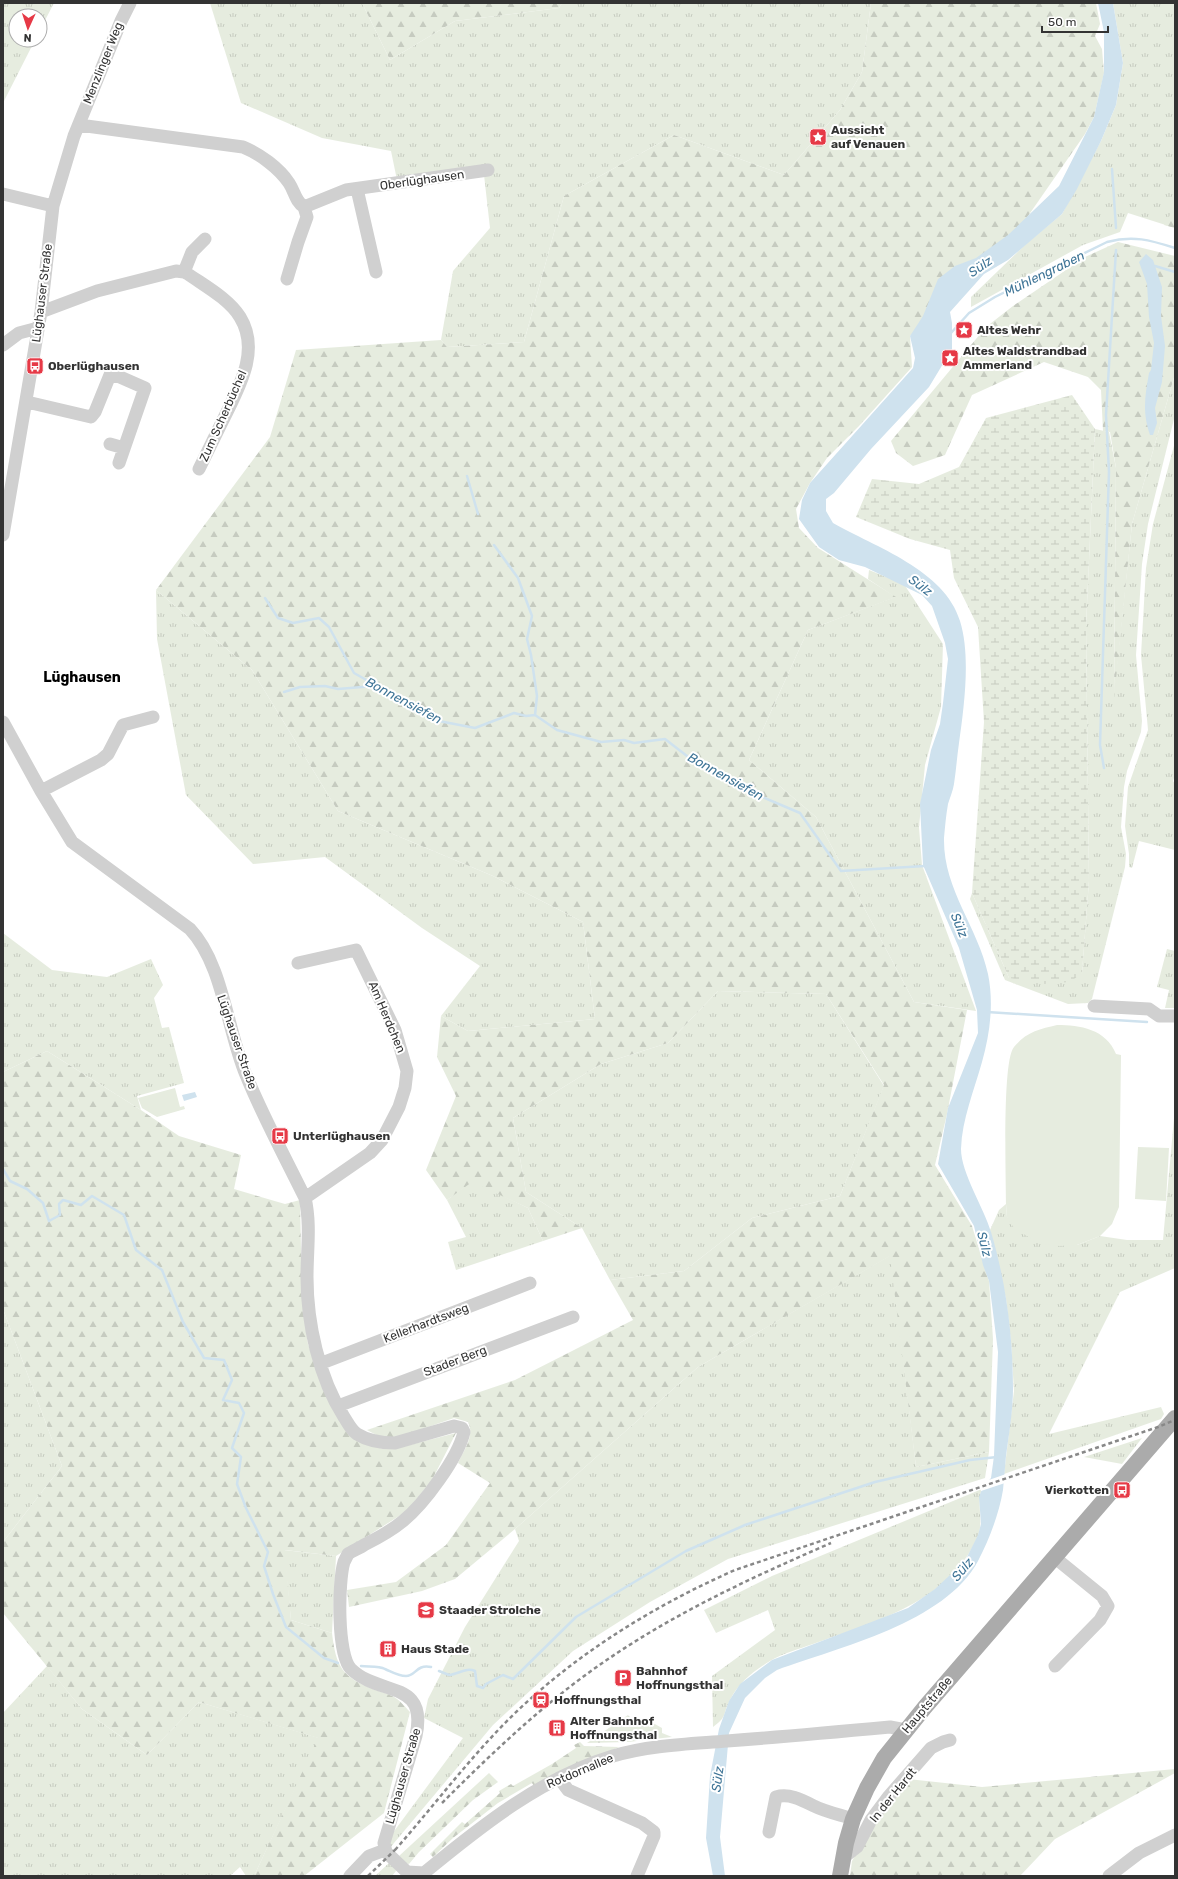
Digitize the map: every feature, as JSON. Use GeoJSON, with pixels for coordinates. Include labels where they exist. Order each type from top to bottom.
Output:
{"type":"FeatureCollection","features":[{"type":"Feature","properties":{"kind":"main road","name":"Hauptstraße"},"geometry":{"type":"LineString","coordinates":[[840,1876],[853,1819],[877,1770],[906,1730],[1175,1418]]}},
{"type":"Feature","properties":{"kind":"street","name":"Menzlinger Weg"},"geometry":{"type":"LineString","coordinates":[[78,125],[121,21],[130,3]]}},
{"type":"Feature","properties":{"kind":"street","name":"Lüghauser Straße"},"geometry":{"type":"LineString","coordinates":[[3,535],[27,402],[41,312],[53,206],[78,125]]}},
{"type":"Feature","properties":{"kind":"street"},"geometry":{"type":"LineString","coordinates":[[78,125],[243,147],[263,158],[285,177],[298,203],[304,206],[307,217],[287,279]]}},
{"type":"Feature","properties":{"kind":"street","name":"Oberlüghausen"},"geometry":{"type":"LineString","coordinates":[[304,206],[346,190],[488,170]]}},
{"type":"Feature","properties":{"kind":"street"},"geometry":{"type":"LineString","coordinates":[[357,189],[376,272]]}},
{"type":"Feature","properties":{"kind":"street"},"geometry":{"type":"LineString","coordinates":[[3,194],[53,206]]}},
{"type":"Feature","properties":{"kind":"street"},"geometry":{"type":"LineString","coordinates":[[41,312],[97,291],[176,272],[184,272],[192,252],[205,239]]}},
{"type":"Feature","properties":{"kind":"street","name":"Zum Scherbüchel"},"geometry":{"type":"LineString","coordinates":[[184,272],[231,306],[240,317],[246,333],[249,348],[247,362],[240,385],[199,469]]}},
{"type":"Feature","properties":{"kind":"street"},"geometry":{"type":"LineString","coordinates":[[3,346],[19,333],[38,328]]}},
{"type":"Feature","properties":{"kind":"street"},"geometry":{"type":"LineString","coordinates":[[27,402],[91,417],[95,412],[110,375],[136,383],[145,388],[119,463]]}},
{"type":"Feature","properties":{"kind":"street"},"geometry":{"type":"LineString","coordinates":[[110,444],[124,448]]}},
{"type":"Feature","properties":{"kind":"street"},"geometry":{"type":"LineString","coordinates":[[41,791],[101,760],[108,754],[122,725],[153,717]]}},
{"type":"Feature","properties":{"kind":"street","name":"Lüghauser Straße"},"geometry":{"type":"LineString","coordinates":[[3,722],[41,791],[72,842],[190,929],[199,939],[213,970],[245,1073],[305,1198],[309,1214],[308,1295],[311,1328],[338,1406],[351,1428],[357,1434],[366,1438],[395,1444],[454,1426],[462,1428],[464,1432],[434,1487],[404,1521],[386,1533],[348,1554],[344,1561],[342,1576],[341,1640],[346,1661],[351,1668],[363,1678],[395,1690],[411,1699],[417,1707],[419,1715],[412,1748],[385,1835],[385,1850]]}},
{"type":"Feature","properties":{"kind":"street","name":"Am Herdchen"},"geometry":{"type":"LineString","coordinates":[[298,963],[356,950],[395,1030],[407,1071],[405,1088],[400,1107],[382,1140],[370,1153],[305,1198]]}},
{"type":"Feature","properties":{"kind":"street"},"geometry":{"type":"LineString","coordinates":[[1094,1006],[1149,1008],[1159,1016],[1175,1016]]}},
{"type":"Feature","properties":{"kind":"street","name":"Kellerhardtsweg"},"geometry":{"type":"LineString","coordinates":[[322,1363],[530,1283]]}},
{"type":"Feature","properties":{"kind":"street","name":"Stader Berg"},"geometry":{"type":"LineString","coordinates":[[338,1406],[573,1317]]}},
{"type":"Feature","properties":{"kind":"street"},"geometry":{"type":"LineString","coordinates":[[1054,1557],[1102,1596],[1108,1606],[1100,1620],[1054,1666]]}},
{"type":"Feature","properties":{"kind":"street","name":"Rotdornallee"},"geometry":{"type":"LineString","coordinates":[[405,1874],[424,1875],[484,1825],[517,1802],[559,1778],[592,1763],[628,1752],[715,1742],[890,1727],[906,1730]]}},
{"type":"Feature","properties":{"kind":"street","name":"In der Hardt"},"geometry":{"type":"LineString","coordinates":[[843,1858],[857,1847],[871,1820],[889,1796],[931,1748],[950,1740]]}},
{"type":"Feature","properties":{"kind":"street"},"geometry":{"type":"LineString","coordinates":[[559,1778],[568,1790],[642,1823],[654,1832],[654,1836],[637,1876]]}},
{"type":"Feature","properties":{"kind":"street"},"geometry":{"type":"LineString","coordinates":[[769,1832],[776,1797],[783,1795],[807,1801],[814,1806],[853,1819]]}},
{"type":"Feature","properties":{"kind":"street"},"geometry":{"type":"LineString","coordinates":[[1109,1876],[1139,1853],[1175,1835]]}},
{"type":"Feature","properties":{"kind":"street"},"geometry":{"type":"LineString","coordinates":[[350,1876],[369,1856],[385,1850],[405,1874]]}},
{"type":"Feature","properties":{"kind":"green space"},"geometry":{"type":"Polygon","coordinates":[[[3,3],[54,3],[48,15],[48,8],[8,8],[8,48],[31,48],[3,103],[3,3]]]}},
{"type":"Feature","properties":{"kind":"green space"},"geometry":{"type":"Polygon","coordinates":[[[210,3],[362,3],[390,60],[455,21],[559,8],[562,3],[871,3],[862,72],[840,110],[784,175],[674,135],[564,196],[524,342],[447,347],[441,340],[453,271],[490,228],[483,166],[397,180],[391,151],[322,138],[241,103],[210,3]]]}},
{"type":"Feature","properties":{"kind":"green space"},"geometry":{"type":"Polygon","coordinates":[[[362,3],[562,3],[559,8],[455,21],[390,60],[362,3]]]}},
{"type":"Feature","properties":{"kind":"green space"},"geometry":{"type":"Polygon","coordinates":[[[871,3],[1096,3],[1100,24],[1095,36],[1102,49],[1104,73],[1094,117],[1085,134],[1019,229],[910,336],[912,367],[859,426],[827,458],[810,483],[796,509],[799,528],[818,548],[896,597],[808,630],[749,760],[816,817],[914,1002],[967,1010],[947,1114],[935,1165],[972,1226],[989,1281],[993,1339],[989,1452],[916,1467],[890,1256],[698,1367],[515,1529],[455,1579],[422,1591],[349,1607],[347,1590],[396,1582],[446,1545],[490,1483],[458,1463],[466,1448],[469,1438],[470,1427],[468,1422],[454,1418],[396,1438],[380,1437],[367,1430],[515,1380],[633,1320],[610,1280],[684,1271],[752,1218],[840,1196],[884,1085],[826,994],[718,991],[668,1043],[601,1064],[513,1118],[526,1192],[582,1228],[543,1241],[528,1208],[472,1182],[447,1200],[426,1170],[456,1096],[437,1057],[441,1016],[468,1031],[595,1019],[583,922],[493,876],[338,811],[252,670],[156,590],[270,437],[296,350],[441,340],[447,347],[524,342],[564,196],[674,135],[784,175],[840,110],[862,72],[871,3]]]}},
{"type":"Feature","properties":{"kind":"green space"},"geometry":{"type":"Polygon","coordinates":[[[1113,3],[1175,3],[1175,228],[1128,213],[1120,232],[1083,245],[971,307],[971,297],[1027,243],[1062,214],[1101,141],[1116,105],[1123,63],[1113,3]]]}},
{"type":"Feature","properties":{"kind":"green space"},"geometry":{"type":"Polygon","coordinates":[[[1175,207],[1175,228],[1164,225],[1175,207]]]}},
{"type":"Feature","properties":{"kind":"green space"},"geometry":{"type":"Polygon","coordinates":[[[1118,242],[1175,256],[1175,374],[1132,524],[1114,699],[1116,468],[1110,432],[1103,431],[1101,390],[1088,377],[1044,362],[972,395],[945,455],[913,466],[896,453],[891,441],[986,327],[1013,306],[1085,257],[1118,242]]]}},
{"type":"Feature","properties":{"kind":"green space"},"geometry":{"type":"Polygon","coordinates":[[[1175,374],[1175,415],[1148,524],[1142,564],[1136,655],[1142,721],[1141,732],[1127,771],[1124,787],[1121,827],[1126,854],[1125,867],[1092,999],[1088,1003],[1068,1004],[1005,980],[970,899],[972,893],[1009,978],[1082,973],[1089,881],[1086,626],[1095,429],[1109,432],[1116,468],[1114,693],[1132,524],[1175,374]]]}},
{"type":"Feature","properties":{"kind":"green space"},"geometry":{"type":"Polygon","coordinates":[[[1072,395],[1095,429],[1086,626],[1089,881],[1082,973],[1070,982],[1044,984],[1009,978],[972,893],[984,722],[978,627],[954,578],[950,550],[910,539],[856,517],[872,479],[919,484],[959,467],[986,418],[1072,395]]]}},
{"type":"Feature","properties":{"kind":"green space"},"geometry":{"type":"Polygon","coordinates":[[[1175,442],[1175,775],[1173,781],[1175,784],[1175,850],[1139,841],[1132,868],[1129,867],[1129,854],[1125,826],[1128,787],[1148,730],[1141,655],[1146,568],[1153,524],[1175,442]]]}},
{"type":"Feature","properties":{"kind":"green space"},"geometry":{"type":"Polygon","coordinates":[[[869,570],[904,584],[943,644],[941,707],[925,765],[919,827],[922,865],[976,1011],[914,1002],[816,817],[749,760],[808,630],[895,597],[868,579],[869,570]]]}},
{"type":"Feature","properties":{"kind":"green space"},"geometry":{"type":"Polygon","coordinates":[[[156,590],[252,670],[338,811],[493,876],[583,922],[595,1019],[468,1031],[441,1016],[480,966],[422,928],[325,857],[253,864],[186,795],[157,639],[156,590]]]}},
{"type":"Feature","properties":{"kind":"green space"},"geometry":{"type":"Polygon","coordinates":[[[3,933],[52,970],[107,977],[151,959],[163,985],[154,998],[162,1028],[169,1027],[184,1083],[137,1096],[141,1110],[47,1051],[3,1072],[3,933]]]}},
{"type":"Feature","properties":{"kind":"green space"},"geometry":{"type":"Polygon","coordinates":[[[1167,949],[1175,951],[1175,1008],[1165,1008],[1169,990],[1157,987],[1167,949]]]}},
{"type":"Feature","properties":{"kind":"green space"},"geometry":{"type":"Polygon","coordinates":[[[718,991],[826,994],[884,1086],[840,1196],[752,1218],[684,1271],[610,1280],[582,1228],[526,1192],[513,1118],[601,1064],[668,1043],[718,991]]]}},
{"type":"Feature","properties":{"kind":"green space"},"geometry":{"type":"Polygon","coordinates":[[[1057,1025],[1075,1026],[1091,1030],[1106,1039],[1116,1054],[1121,1055],[1119,1207],[1112,1224],[1100,1236],[1077,1245],[1059,1246],[1044,1244],[1032,1239],[1014,1228],[1007,1217],[1006,1204],[1006,1096],[1010,1056],[1014,1047],[1023,1038],[1039,1030],[1057,1025]]]}},
{"type":"Feature","properties":{"kind":"green space"},"geometry":{"type":"Polygon","coordinates":[[[47,1051],[141,1110],[179,1136],[241,1155],[234,1189],[285,1204],[300,1200],[302,1299],[308,1344],[330,1403],[358,1441],[383,1449],[394,1449],[456,1433],[432,1480],[407,1511],[336,1556],[285,1550],[291,1620],[332,1633],[339,1663],[348,1675],[364,1685],[395,1697],[410,1712],[384,1813],[304,1876],[254,1876],[318,1738],[199,1702],[147,1755],[82,1709],[3,1613],[3,1542],[62,1466],[3,1309],[3,1072],[47,1051]]]}},
{"type":"Feature","properties":{"kind":"green space"},"geometry":{"type":"Polygon","coordinates":[[[175,1088],[180,1107],[184,1106],[185,1109],[157,1117],[142,1108],[138,1098],[175,1088]]]}},
{"type":"Feature","properties":{"kind":"green space"},"geometry":{"type":"Polygon","coordinates":[[[1175,1107],[1175,1268],[1120,1292],[1049,1434],[1161,1407],[1164,1414],[1161,1419],[1004,1474],[1014,1391],[1011,1342],[1006,1299],[990,1230],[999,1210],[1006,1204],[1007,1217],[1077,1245],[1100,1236],[1127,1240],[1163,1240],[1175,1107]]]}},
{"type":"Feature","properties":{"kind":"green space"},"geometry":{"type":"Polygon","coordinates":[[[1138,1147],[1169,1148],[1166,1201],[1135,1199],[1138,1147]]]}},
{"type":"Feature","properties":{"kind":"green space"},"geometry":{"type":"Polygon","coordinates":[[[472,1181],[528,1208],[543,1241],[456,1270],[448,1242],[466,1237],[447,1200],[472,1181]]]}},
{"type":"Feature","properties":{"kind":"green space"},"geometry":{"type":"Polygon","coordinates":[[[891,1255],[916,1467],[989,1452],[985,1478],[728,1559],[650,1602],[573,1651],[493,1725],[389,1849],[389,1838],[463,1738],[424,1718],[428,1699],[465,1627],[519,1541],[515,1529],[698,1367],[891,1255]]]}},
{"type":"Feature","properties":{"kind":"green space"},"geometry":{"type":"Polygon","coordinates":[[[3,1309],[62,1466],[3,1542],[3,1309]]]}},
{"type":"Feature","properties":{"kind":"green space"},"geometry":{"type":"Polygon","coordinates":[[[1142,1438],[1122,1464],[1084,1457],[1142,1438]]]}},
{"type":"Feature","properties":{"kind":"green space"},"geometry":{"type":"Polygon","coordinates":[[[982,1489],[980,1495],[980,1530],[978,1536],[965,1559],[949,1578],[930,1593],[885,1618],[786,1653],[770,1661],[742,1682],[730,1700],[723,1718],[713,1727],[712,1676],[775,1630],[768,1610],[716,1633],[704,1610],[772,1576],[982,1489]]]}},
{"type":"Feature","properties":{"kind":"green space"},"geometry":{"type":"Polygon","coordinates":[[[284,1550],[336,1556],[332,1633],[291,1620],[284,1550]]]}},
{"type":"Feature","properties":{"kind":"green space"},"geometry":{"type":"Polygon","coordinates":[[[47,1666],[82,1709],[147,1755],[199,1702],[319,1738],[254,1876],[246,1876],[240,1867],[230,1876],[3,1876],[3,1713],[47,1666]]]}},
{"type":"Feature","properties":{"kind":"green space"},"geometry":{"type":"Polygon","coordinates":[[[628,1715],[633,1721],[653,1723],[662,1728],[662,1733],[672,1737],[628,1742],[587,1743],[628,1715]]]}},
{"type":"Feature","properties":{"kind":"green space"},"geometry":{"type":"Polygon","coordinates":[[[580,1742],[584,1746],[619,1747],[534,1786],[532,1783],[498,1803],[453,1838],[433,1857],[430,1854],[462,1822],[465,1824],[500,1793],[499,1791],[511,1784],[513,1786],[552,1764],[576,1748],[574,1745],[580,1742]]]}},
{"type":"Feature","properties":{"kind":"green space"},"geometry":{"type":"Polygon","coordinates":[[[1175,1769],[1175,1773],[1055,1839],[1020,1876],[850,1876],[852,1861],[879,1814],[908,1779],[982,1787],[1175,1769]]]}},
{"type":"Feature","properties":{"kind":"green space"},"geometry":{"type":"Polygon","coordinates":[[[489,1773],[498,1782],[473,1800],[419,1852],[409,1864],[405,1863],[399,1856],[489,1773]]]}},
{"type":"Feature","properties":{"kind":"green space"},"geometry":{"type":"Polygon","coordinates":[[[389,1863],[393,1863],[396,1871],[392,1876],[375,1876],[389,1863]]]}},
{"type":"Feature","properties":{"kind":"water","name":"Sülz"},"geometry":{"type":"Polygon","coordinates":[[[1098,3],[1113,3],[1123,63],[1116,105],[1101,141],[1077,189],[1062,214],[1008,260],[984,274],[950,312],[952,323],[952,349],[929,387],[871,449],[834,493],[826,499],[826,511],[833,523],[907,562],[940,588],[952,603],[960,621],[963,635],[966,682],[954,784],[948,804],[944,838],[945,857],[949,874],[983,957],[988,974],[991,996],[987,1041],[966,1116],[961,1149],[965,1169],[991,1232],[1001,1270],[1008,1309],[1012,1349],[1013,1397],[1003,1490],[993,1527],[978,1561],[962,1583],[941,1601],[916,1617],[888,1630],[859,1642],[777,1670],[765,1678],[745,1698],[729,1733],[720,1837],[725,1876],[713,1876],[706,1838],[710,1776],[719,1729],[729,1701],[740,1684],[772,1660],[908,1608],[935,1589],[965,1561],[978,1535],[981,1524],[979,1497],[982,1489],[991,1478],[994,1456],[998,1352],[989,1281],[983,1265],[974,1226],[938,1164],[948,1108],[978,1033],[977,1010],[959,948],[923,865],[920,804],[931,750],[940,724],[948,659],[945,643],[932,606],[922,595],[865,567],[839,560],[819,547],[799,519],[802,500],[810,483],[913,368],[915,358],[910,336],[923,316],[938,279],[955,266],[976,258],[1008,235],[1059,186],[1094,117],[1104,72],[1104,32],[1098,3]]]}},
{"type":"Feature","properties":{"kind":"water"},"geometry":{"type":"Polygon","coordinates":[[[1146,254],[1153,260],[1162,287],[1161,316],[1165,346],[1162,382],[1155,408],[1157,423],[1153,435],[1150,435],[1147,427],[1145,404],[1146,389],[1151,370],[1154,343],[1149,317],[1147,284],[1139,262],[1146,254]]]}},
{"type":"Feature","properties":{"kind":"water"},"geometry":{"type":"Polygon","coordinates":[[[195,1092],[197,1097],[184,1101],[182,1095],[195,1092]]]}},
{"type":"Feature","properties":{"kind":"pier"},"geometry":{"type":"Polygon","coordinates":[[[1006,1474],[1005,1483],[981,1491],[980,1488],[986,1481],[1006,1474]]]}},
{"type":"Feature","properties":{"kind":"waterway"},"geometry":{"type":"LineString","coordinates":[[1112,169],[1116,228]]}},
{"type":"Feature","properties":{"kind":"waterway","name":"Mühlengraben"},"geometry":{"type":"LineString","coordinates":[[951,333],[969,313],[995,297],[1107,242],[1125,239],[1141,239],[1175,248]]}},
{"type":"Feature","properties":{"kind":"waterway"},"geometry":{"type":"LineString","coordinates":[[1104,768],[1100,745],[1109,472],[1106,415],[1116,250]]}},
{"type":"Feature","properties":{"kind":"waterway"},"geometry":{"type":"LineString","coordinates":[[1155,266],[1175,272]]}},
{"type":"Feature","properties":{"kind":"waterway"},"geometry":{"type":"LineString","coordinates":[[467,476],[478,514]]}},
{"type":"Feature","properties":{"kind":"waterway"},"geometry":{"type":"LineString","coordinates":[[494,545],[518,578],[532,616],[527,639],[537,696],[535,715]]}},
{"type":"Feature","properties":{"kind":"waterway","name":"Bonnensiefen"},"geometry":{"type":"LineString","coordinates":[[265,598],[278,618],[293,623],[319,618],[329,627],[354,673],[439,721],[475,728],[514,713],[526,716],[535,715],[557,730],[601,742],[624,740],[634,743],[665,739],[696,763],[748,791],[800,813],[841,871],[925,866]]}},
{"type":"Feature","properties":{"kind":"waterway"},"geometry":{"type":"LineString","coordinates":[[284,692],[300,687],[325,686],[338,689],[374,686]]}},
{"type":"Feature","properties":{"kind":"waterway"},"geometry":{"type":"LineString","coordinates":[[987,1012],[1147,1022]]}},
{"type":"Feature","properties":{"kind":"waterway"},"geometry":{"type":"LineString","coordinates":[[3,1169],[10,1181],[27,1189],[43,1203],[49,1221],[60,1215],[59,1204],[63,1200],[81,1205],[92,1196],[124,1215],[136,1250],[162,1270],[183,1322],[204,1358],[224,1360],[232,1380],[223,1400],[239,1403],[244,1413],[232,1448],[241,1457],[237,1484],[246,1508],[268,1552],[264,1566],[273,1594],[286,1627],[324,1658],[338,1663]]}},
{"type":"Feature","properties":{"kind":"waterway"},"geometry":{"type":"LineString","coordinates":[[439,1671],[449,1675],[465,1670],[475,1671],[477,1686],[483,1688],[486,1684],[503,1675],[513,1679],[576,1617],[686,1551],[745,1525],[875,1482],[970,1460],[997,1457]]}},
{"type":"Feature","properties":{"kind":"waterway"},"geometry":{"type":"LineString","coordinates":[[361,1666],[380,1667],[403,1676],[412,1674],[422,1667],[431,1667]]}},
{"type":"Feature","properties":{"kind":"railway"},"geometry":{"type":"LineString","coordinates":[[395,1850],[476,1755],[504,1724],[529,1700],[556,1677],[612,1636],[673,1600],[735,1570],[1175,1420]]}},
{"type":"Feature","properties":{"kind":"railway"},"geometry":{"type":"LineString","coordinates":[[442,1803],[496,1751],[552,1701],[619,1652],[648,1633],[707,1601],[768,1571],[831,1543]]}},
{"type":"Feature","properties":{"kind":"railway"},"geometry":{"type":"LineString","coordinates":[[368,1876],[398,1847]]}},
{"type":"Feature","properties":{"kind":"place","name":"Aussicht auf Venauen"},"geometry":{"type":"Point","coordinates":[818,137]}},
{"type":"Feature","properties":{"kind":"place","name":"Altes Wehr"},"geometry":{"type":"Point","coordinates":[964,330]}},
{"type":"Feature","properties":{"kind":"place","name":"Altes Waldstrandbad Ammerland"},"geometry":{"type":"Point","coordinates":[950,358]}},
{"type":"Feature","properties":{"kind":"place","name":"Oberlüghausen"},"geometry":{"type":"Point","coordinates":[35,366]}},
{"type":"Feature","properties":{"kind":"place","name":"Unterlüghausen"},"geometry":{"type":"Point","coordinates":[280,1136]}},
{"type":"Feature","properties":{"kind":"place","name":"Vierkotten"},"geometry":{"type":"Point","coordinates":[1122,1490]}},
{"type":"Feature","properties":{"kind":"place","name":"Staader Strolche"},"geometry":{"type":"Point","coordinates":[426,1610]}},
{"type":"Feature","properties":{"kind":"place","name":"Haus Stade"},"geometry":{"type":"Point","coordinates":[388,1649]}},
{"type":"Feature","properties":{"kind":"place","name":"Bahnhof Hoffnungsthal"},"geometry":{"type":"Point","coordinates":[623,1678]}},
{"type":"Feature","properties":{"kind":"place","name":"Hoffnungsthal"},"geometry":{"type":"Point","coordinates":[541,1700]}},
{"type":"Feature","properties":{"kind":"place","name":"Alter Bahnhof Hoffnungsthal"},"geometry":{"type":"Point","coordinates":[557,1728]}},
{"type":"Feature","properties":{"kind":"district","name":"Lüghausen"},"geometry":{"type":"Point","coordinates":[82,677]}}]}
